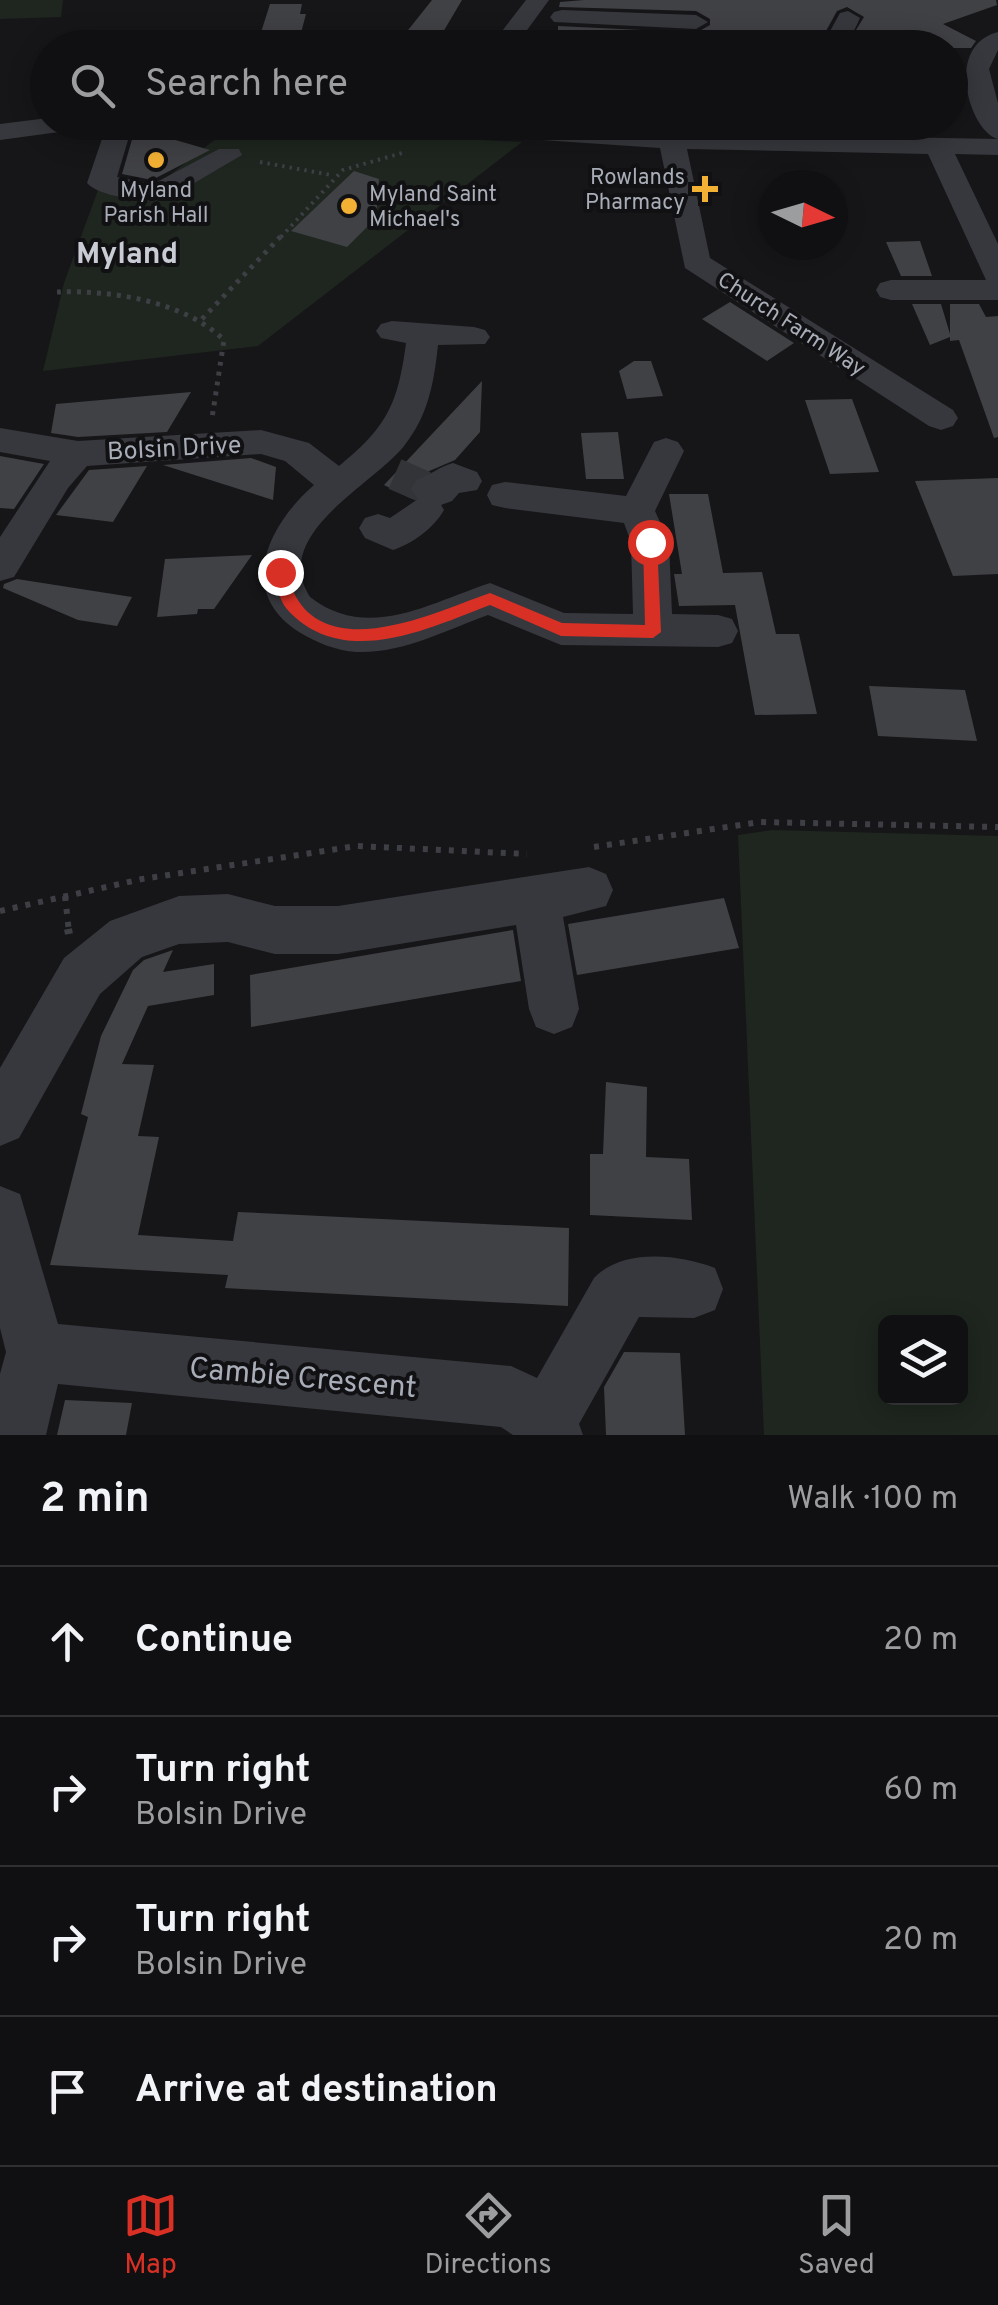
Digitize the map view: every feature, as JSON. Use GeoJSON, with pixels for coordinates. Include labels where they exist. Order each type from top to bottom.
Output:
{"type":"FeatureCollection","features":[{"type":"Feature","properties":{"kind":"street"},"geometry":{"type":"LineString","coordinates":[[515,30],[538,0]]}},
{"type":"Feature","properties":{"kind":"street"},"geometry":{"type":"LineString","coordinates":[[562,17],[696,22],[704,18],[714,0]]}},
{"type":"Feature","properties":{"kind":"street"},"geometry":{"type":"LineString","coordinates":[[842,30],[848,18]]}},
{"type":"Feature","properties":{"kind":"street"},"geometry":{"type":"LineString","coordinates":[[693,30],[696,22]]}},
{"type":"Feature","properties":{"kind":"street"},"geometry":{"type":"LineString","coordinates":[[998,39],[977,58],[975,80],[998,131]]}},
{"type":"Feature","properties":{"kind":"street"},"geometry":{"type":"LineString","coordinates":[[0,132],[30,128]]}},
{"type":"Feature","properties":{"kind":"street"},"geometry":{"type":"LineString","coordinates":[[115,140],[101,182],[157,193],[228,155]]}},
{"type":"Feature","properties":{"kind":"street"},"geometry":{"type":"LineString","coordinates":[[667,140],[684,140]]}},
{"type":"Feature","properties":{"kind":"street"},"geometry":{"type":"LineString","coordinates":[[854,140],[998,147]]}},
{"type":"Feature","properties":{"kind":"street","name":"Church Farm Way"},"geometry":{"type":"LineString","coordinates":[[672,141],[696,262],[941,418]]}},
{"type":"Feature","properties":{"kind":"street"},"geometry":{"type":"LineString","coordinates":[[938,147],[998,276]]}},
{"type":"Feature","properties":{"kind":"street"},"geometry":{"type":"LineString","coordinates":[[891,290],[998,290]]}},
{"type":"Feature","properties":{"kind":"street"},"geometry":{"type":"LineString","coordinates":[[474,337],[407,333],[416,398],[360,494],[302,520],[284,547],[280,572],[290,602],[318,626],[361,636],[403,632],[490,599],[561,630],[718,631]]}},
{"type":"Feature","properties":{"kind":"street"},"geometry":{"type":"LineString","coordinates":[[2,424],[78,454]]}},
{"type":"Feature","properties":{"kind":"street","name":"Bolsin Drive"},"geometry":{"type":"LineString","coordinates":[[0,566],[19,542],[62,467],[78,454],[262,442],[297,452],[360,494]]}},
{"type":"Feature","properties":{"kind":"street"},"geometry":{"type":"LineString","coordinates":[[653,632],[650,542],[637,511],[666,452]]}},
{"type":"Feature","properties":{"kind":"street"},"geometry":{"type":"LineString","coordinates":[[360,494],[393,536],[440,493]]}},
{"type":"Feature","properties":{"kind":"street"},"geometry":{"type":"LineString","coordinates":[[505,495],[637,511]]}},
{"type":"Feature","properties":{"kind":"street"},"geometry":{"type":"LineString","coordinates":[[0,1118],[82,976],[128,938],[179,920],[228,918],[275,930],[338,930],[533,876],[586,870]]}},
{"type":"Feature","properties":{"kind":"street"},"geometry":{"type":"LineString","coordinates":[[533,876],[554,1009]]}},
{"type":"Feature","properties":{"kind":"street"},"geometry":{"type":"LineString","coordinates":[[0,1214],[36,1352],[15,1435]]}},
{"type":"Feature","properties":{"kind":"street"},"geometry":{"type":"LineString","coordinates":[[549,1428],[615,1299],[626,1287],[694,1289]]}},
{"type":"Feature","properties":{"kind":"street","name":"Cambie Crescent"},"geometry":{"type":"LineString","coordinates":[[36,1352],[511,1397],[549,1428]]}},
{"type":"Feature","properties":{"kind":"path"},"geometry":{"type":"LineString","coordinates":[[202,319],[319,198],[332,176],[346,168],[419,149],[431,140]]}},
{"type":"Feature","properties":{"kind":"path"},"geometry":{"type":"LineString","coordinates":[[56,292],[104,292],[202,319],[224,340],[208,444]]}},
{"type":"Feature","properties":{"kind":"path"},"geometry":{"type":"LineString","coordinates":[[586,870],[760,822],[998,827]]}},
{"type":"Feature","properties":{"kind":"path"},"geometry":{"type":"LineString","coordinates":[[0,911],[142,879],[357,846],[533,876]]}},
{"type":"Feature","properties":{"kind":"shaded area"},"geometry":{"type":"Polygon","coordinates":[[[0,0],[63,0],[61,17],[0,19],[0,0]]]}},
{"type":"Feature","properties":{"kind":"shaded area"},"geometry":{"type":"Polygon","coordinates":[[[214,140],[522,142],[258,346],[43,371],[64,283],[98,190],[108,182],[157,185],[214,140]]]}},
{"type":"Feature","properties":{"kind":"shaded area"},"geometry":{"type":"Polygon","coordinates":[[[772,830],[998,836],[998,1435],[764,1435],[738,835],[772,830]]]}},
{"type":"Feature","properties":{"kind":"building"},"geometry":{"type":"Polygon","coordinates":[[[432,0],[462,0],[444,30],[408,30],[432,0]]]}},
{"type":"Feature","properties":{"kind":"building"},"geometry":{"type":"Polygon","coordinates":[[[996,0],[997,5],[943,24],[955,30],[856,30],[864,17],[847,7],[837,11],[827,30],[701,30],[710,25],[710,19],[696,11],[559,7],[560,2],[996,0]]]}},
{"type":"Feature","properties":{"kind":"building"},"geometry":{"type":"Polygon","coordinates":[[[270,4],[302,4],[300,14],[306,14],[302,30],[262,30],[270,4]]]}},
{"type":"Feature","properties":{"kind":"building"},"geometry":{"type":"Polygon","coordinates":[[[558,26],[641,30],[558,30],[558,26]]]}},
{"type":"Feature","properties":{"kind":"building","name":"Myland Parish Hall"},"geometry":{"type":"Polygon","coordinates":[[[132,140],[176,140],[210,150],[152,180],[122,174],[132,140]]]}},
{"type":"Feature","properties":{"kind":"building","name":"Myland Saint Michael's"},"geometry":{"type":"Polygon","coordinates":[[[354,171],[379,179],[376,218],[347,247],[291,231],[354,171]]]}},
{"type":"Feature","properties":{"kind":"building"},"geometry":{"type":"Polygon","coordinates":[[[920,241],[932,276],[901,276],[886,242],[920,241]]]}},
{"type":"Feature","properties":{"kind":"building"},"geometry":{"type":"Polygon","coordinates":[[[730,302],[794,343],[767,361],[702,319],[730,302]]]}},
{"type":"Feature","properties":{"kind":"building"},"geometry":{"type":"Polygon","coordinates":[[[912,304],[941,304],[950,334],[950,304],[979,304],[986,317],[998,316],[998,437],[994,438],[959,340],[950,341],[950,337],[930,345],[912,304]]]}},
{"type":"Feature","properties":{"kind":"building"},"geometry":{"type":"Polygon","coordinates":[[[634,361],[651,361],[663,396],[627,399],[619,371],[634,361]]]}},
{"type":"Feature","properties":{"kind":"building"},"geometry":{"type":"Polygon","coordinates":[[[482,381],[480,432],[455,460],[413,478],[408,487],[412,499],[384,485],[482,381]]]}},
{"type":"Feature","properties":{"kind":"building"},"geometry":{"type":"Polygon","coordinates":[[[191,392],[167,432],[78,437],[51,433],[56,404],[191,392]]]}},
{"type":"Feature","properties":{"kind":"building"},"geometry":{"type":"Polygon","coordinates":[[[852,399],[879,472],[830,474],[805,400],[852,399]]]}},
{"type":"Feature","properties":{"kind":"building"},"geometry":{"type":"Polygon","coordinates":[[[618,432],[624,479],[586,479],[581,433],[618,432]]]}},
{"type":"Feature","properties":{"kind":"building"},"geometry":{"type":"Polygon","coordinates":[[[0,456],[44,464],[14,509],[0,508],[0,456]]]}},
{"type":"Feature","properties":{"kind":"building"},"geometry":{"type":"Polygon","coordinates":[[[251,458],[276,467],[273,500],[163,465],[251,458]]]}},
{"type":"Feature","properties":{"kind":"building"},"geometry":{"type":"Polygon","coordinates":[[[147,466],[113,522],[56,515],[89,470],[147,466]]]}},
{"type":"Feature","properties":{"kind":"building"},"geometry":{"type":"Polygon","coordinates":[[[998,478],[998,574],[953,576],[915,481],[998,478]]]}},
{"type":"Feature","properties":{"kind":"building"},"geometry":{"type":"Polygon","coordinates":[[[669,494],[708,494],[723,573],[762,572],[776,634],[799,634],[817,714],[755,715],[735,605],[679,606],[674,574],[682,574],[669,494]]]}},
{"type":"Feature","properties":{"kind":"building"},"geometry":{"type":"Polygon","coordinates":[[[252,555],[214,609],[157,617],[165,559],[252,555]]]}},
{"type":"Feature","properties":{"kind":"building"},"geometry":{"type":"Polygon","coordinates":[[[17,579],[132,597],[117,626],[78,620],[3,588],[17,579]]]}},
{"type":"Feature","properties":{"kind":"building"},"geometry":{"type":"Polygon","coordinates":[[[869,686],[965,690],[977,741],[878,736],[869,686]]]}},
{"type":"Feature","properties":{"kind":"building"},"geometry":{"type":"Polygon","coordinates":[[[724,898],[739,948],[577,975],[568,924],[724,898]]]}},
{"type":"Feature","properties":{"kind":"building"},"geometry":{"type":"Polygon","coordinates":[[[513,930],[521,981],[251,1027],[250,975],[513,930]]]}},
{"type":"Feature","properties":{"kind":"building"},"geometry":{"type":"Polygon","coordinates":[[[173,950],[163,972],[214,964],[214,995],[148,1006],[122,1064],[154,1065],[138,1136],[159,1137],[138,1235],[233,1241],[238,1212],[569,1228],[568,1306],[225,1288],[228,1275],[50,1265],[88,1117],[81,1114],[101,1036],[133,970],[144,960],[173,950]]]}},
{"type":"Feature","properties":{"kind":"building"},"geometry":{"type":"Polygon","coordinates":[[[606,1082],[647,1087],[646,1157],[689,1159],[692,1220],[590,1215],[590,1154],[603,1154],[606,1082]]]}},
{"type":"Feature","properties":{"kind":"building"},"geometry":{"type":"Polygon","coordinates":[[[624,1352],[680,1353],[685,1435],[606,1435],[604,1387],[624,1352]]]}},
{"type":"Feature","properties":{"kind":"building"},"geometry":{"type":"Polygon","coordinates":[[[65,1400],[132,1403],[126,1435],[57,1435],[65,1400]]]}},
{"type":"Feature","properties":{"kind":"tunnel"},"geometry":{"type":"LineString","coordinates":[[395,474],[429,489]]}},
{"type":"Feature","properties":{"kind":"place","name":"Myland Parish Hall"},"geometry":{"type":"Point","coordinates":[156,160]}},
{"type":"Feature","properties":{"kind":"place","name":"Rowlands Pharmacy"},"geometry":{"type":"Point","coordinates":[705,189]}},
{"type":"Feature","properties":{"kind":"place","name":"Myland Saint Michael's"},"geometry":{"type":"Point","coordinates":[349,206]}},
{"type":"Feature","properties":{"kind":"district","name":"Myland"},"geometry":{"type":"Point","coordinates":[127,253]}},
{"type":"Feature","properties":{"kind":"route"},"geometry":{"type":"LineString","coordinates":[[280,572],[290,602],[318,626],[361,636],[403,632],[451,610],[490,599],[561,630],[653,632],[650,542]]}}]}
